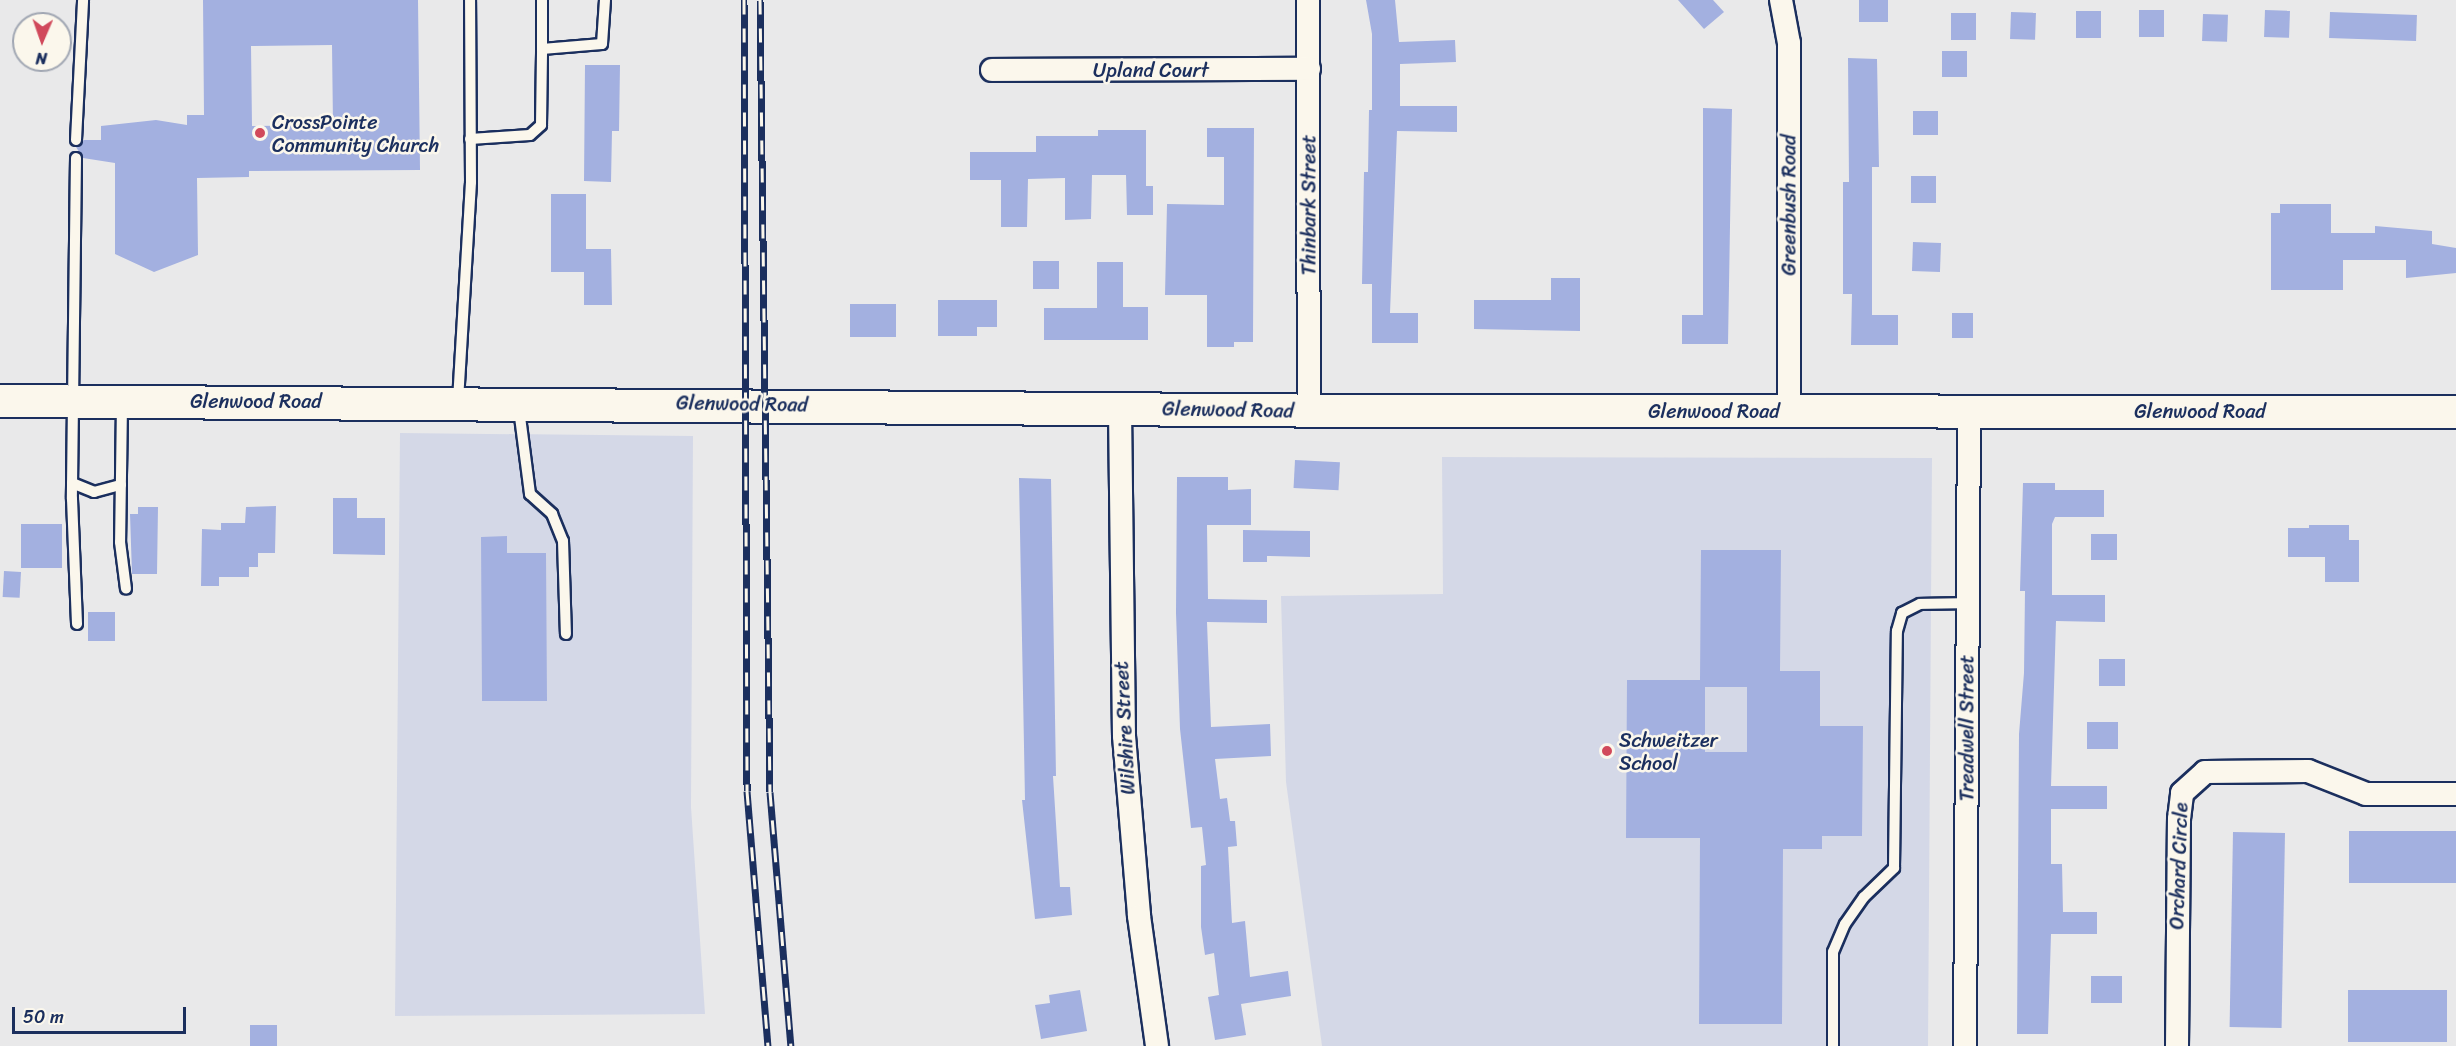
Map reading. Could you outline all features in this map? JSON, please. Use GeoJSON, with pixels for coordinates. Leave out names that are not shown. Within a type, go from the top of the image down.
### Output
{"type":"FeatureCollection","features":[{"type":"Feature","properties":{"kind":"street","name":"Thinbark Street"},"geometry":{"type":"LineString","coordinates":[[1308,0],[1309,411]]}},
{"type":"Feature","properties":{"kind":"street","name":"Greenbush Road"},"geometry":{"type":"LineString","coordinates":[[1781,0],[1789,43],[1789,411]]}},
{"type":"Feature","properties":{"kind":"street","name":"Upland Court"},"geometry":{"type":"LineString","coordinates":[[992,70],[1309,69]]}},
{"type":"Feature","properties":{"kind":"street","name":"Glenwood Road"},"geometry":{"type":"LineString","coordinates":[[0,401],[518,402],[1309,411],[2456,412]]}},
{"type":"Feature","properties":{"kind":"street","name":"Wilshire Street"},"geometry":{"type":"LineString","coordinates":[[1120,409],[1124,736],[1138,916],[1157,1046]]}},
{"type":"Feature","properties":{"kind":"street","name":"Treadwell Street"},"geometry":{"type":"LineString","coordinates":[[1965,1046],[1969,411]]}},
{"type":"Feature","properties":{"kind":"street","name":"Orchard Circle"},"geometry":{"type":"LineString","coordinates":[[2176,1046],[2179,819],[2182,793],[2205,772],[2308,771],[2366,794],[2456,794]]}},
{"type":"Feature","properties":{"kind":"lane"},"geometry":{"type":"LineString","coordinates":[[76,140],[83,0]]}},
{"type":"Feature","properties":{"kind":"lane"},"geometry":{"type":"LineString","coordinates":[[458,402],[470,139],[470,0]]}},
{"type":"Feature","properties":{"kind":"lane"},"geometry":{"type":"LineString","coordinates":[[470,139],[530,135],[541,125],[542,0]]}},
{"type":"Feature","properties":{"kind":"lane"},"geometry":{"type":"LineString","coordinates":[[542,49],[602,44],[605,0]]}},
{"type":"Feature","properties":{"kind":"lane"},"geometry":{"type":"LineString","coordinates":[[76,158],[72,483],[77,624]]}},
{"type":"Feature","properties":{"kind":"lane"},"geometry":{"type":"LineString","coordinates":[[122,401],[121,562],[126,589]]}},
{"type":"Feature","properties":{"kind":"lane"},"geometry":{"type":"LineString","coordinates":[[518,402],[530,494],[552,514],[563,541],[566,634]]}},
{"type":"Feature","properties":{"kind":"lane"},"geometry":{"type":"LineString","coordinates":[[72,483],[94,492],[121,485]]}},
{"type":"Feature","properties":{"kind":"lane"},"geometry":{"type":"LineString","coordinates":[[1833,1046],[1833,952],[1845,924],[1864,897],[1894,868],[1897,631],[1902,613],[1920,604],[1968,603]]}},
{"type":"Feature","properties":{"kind":"shaded area"},"geometry":{"type":"Polygon","coordinates":[[[400,433],[693,436],[691,807],[705,1014],[395,1016],[400,433]]]}},
{"type":"Feature","properties":{"kind":"shaded area","name":"Schweitzer School"},"geometry":{"type":"Polygon","coordinates":[[[1442,457],[1932,458],[1928,1046],[1322,1046],[1286,782],[1281,596],[1443,594],[1442,457]]]}},
{"type":"Feature","properties":{"kind":"building","name":"CrossPointe Community Church"},"geometry":{"type":"Polygon","coordinates":[[[203,0],[418,0],[420,170],[249,171],[249,177],[197,178],[198,255],[154,272],[115,254],[115,163],[83,158],[76,147],[84,140],[101,140],[101,126],[156,120],[187,125],[187,115],[204,115],[203,0]],[[332,45],[251,46],[252,126],[333,125],[332,45]]]}},
{"type":"Feature","properties":{"kind":"building"},"geometry":{"type":"Polygon","coordinates":[[[1366,0],[1395,0],[1399,42],[1455,40],[1456,62],[1400,64],[1400,106],[1457,106],[1457,132],[1397,131],[1390,313],[1418,313],[1418,343],[1372,343],[1372,284],[1362,284],[1364,172],[1368,172],[1369,110],[1372,110],[1372,34],[1366,0]]]}},
{"type":"Feature","properties":{"kind":"building"},"geometry":{"type":"Polygon","coordinates":[[[1678,0],[1713,0],[1724,12],[1704,29],[1678,0]]]}},
{"type":"Feature","properties":{"kind":"building"},"geometry":{"type":"Polygon","coordinates":[[[1859,0],[1888,0],[1888,22],[1859,22],[1859,0]]]}},
{"type":"Feature","properties":{"kind":"building"},"geometry":{"type":"Polygon","coordinates":[[[2139,10],[2164,10],[2164,37],[2139,37],[2139,10]]]}},
{"type":"Feature","properties":{"kind":"building"},"geometry":{"type":"Polygon","coordinates":[[[2265,10],[2290,11],[2289,38],[2264,37],[2265,10]]]}},
{"type":"Feature","properties":{"kind":"building"},"geometry":{"type":"Polygon","coordinates":[[[2076,11],[2101,11],[2101,38],[2076,38],[2076,11]]]}},
{"type":"Feature","properties":{"kind":"building"},"geometry":{"type":"Polygon","coordinates":[[[2011,12],[2036,13],[2035,40],[2010,39],[2011,12]]]}},
{"type":"Feature","properties":{"kind":"building"},"geometry":{"type":"Polygon","coordinates":[[[2330,12],[2417,15],[2416,41],[2329,38],[2330,12]]]}},
{"type":"Feature","properties":{"kind":"building"},"geometry":{"type":"Polygon","coordinates":[[[1951,13],[1976,13],[1976,40],[1951,40],[1951,13]]]}},
{"type":"Feature","properties":{"kind":"building"},"geometry":{"type":"Polygon","coordinates":[[[2203,14],[2228,15],[2227,42],[2202,41],[2203,14]]]}},
{"type":"Feature","properties":{"kind":"building"},"geometry":{"type":"Polygon","coordinates":[[[1942,51],[1967,51],[1967,77],[1942,77],[1942,51]]]}},
{"type":"Feature","properties":{"kind":"building"},"geometry":{"type":"Polygon","coordinates":[[[1848,58],[1877,59],[1879,167],[1872,167],[1872,315],[1898,315],[1898,345],[1851,345],[1852,294],[1843,294],[1843,182],[1849,182],[1848,58]]]}},
{"type":"Feature","properties":{"kind":"building"},"geometry":{"type":"Polygon","coordinates":[[[585,65],[620,65],[619,131],[612,131],[611,182],[584,181],[585,65]]]}},
{"type":"Feature","properties":{"kind":"building"},"geometry":{"type":"Polygon","coordinates":[[[1703,108],[1732,109],[1728,344],[1682,344],[1682,315],[1703,315],[1703,108]]]}},
{"type":"Feature","properties":{"kind":"building"},"geometry":{"type":"Polygon","coordinates":[[[1913,111],[1938,111],[1938,135],[1913,135],[1913,111]]]}},
{"type":"Feature","properties":{"kind":"building"},"geometry":{"type":"Polygon","coordinates":[[[1207,128],[1254,128],[1253,342],[1234,342],[1234,347],[1207,347],[1207,295],[1165,295],[1167,204],[1224,205],[1224,157],[1207,157],[1207,128]]]}},
{"type":"Feature","properties":{"kind":"building"},"geometry":{"type":"Polygon","coordinates":[[[1098,130],[1146,130],[1146,186],[1153,186],[1153,215],[1127,215],[1126,175],[1092,175],[1091,219],[1065,220],[1065,178],[1028,179],[1027,227],[1001,227],[1001,180],[970,180],[970,152],[1036,152],[1036,136],[1098,136],[1098,130]]]}},
{"type":"Feature","properties":{"kind":"building"},"geometry":{"type":"Polygon","coordinates":[[[1911,176],[1936,176],[1936,203],[1911,203],[1911,176]]]}},
{"type":"Feature","properties":{"kind":"building"},"geometry":{"type":"Polygon","coordinates":[[[551,194],[586,194],[586,249],[611,249],[612,305],[584,305],[584,272],[551,272],[551,194]]]}},
{"type":"Feature","properties":{"kind":"building"},"geometry":{"type":"Polygon","coordinates":[[[2280,204],[2331,204],[2331,233],[2375,233],[2375,226],[2432,231],[2432,244],[2456,248],[2456,273],[2406,278],[2406,260],[2343,260],[2343,290],[2271,290],[2271,213],[2280,213],[2280,204]]]}},
{"type":"Feature","properties":{"kind":"building"},"geometry":{"type":"Polygon","coordinates":[[[1913,242],[1941,243],[1940,272],[1912,271],[1913,242]]]}},
{"type":"Feature","properties":{"kind":"building"},"geometry":{"type":"Polygon","coordinates":[[[1033,261],[1059,261],[1059,289],[1033,289],[1033,261]]]}},
{"type":"Feature","properties":{"kind":"building"},"geometry":{"type":"Polygon","coordinates":[[[1097,262],[1123,262],[1123,307],[1148,307],[1148,340],[1044,340],[1044,308],[1097,308],[1097,262]]]}},
{"type":"Feature","properties":{"kind":"building"},"geometry":{"type":"Polygon","coordinates":[[[1551,278],[1580,278],[1580,331],[1474,329],[1474,300],[1551,300],[1551,278]]]}},
{"type":"Feature","properties":{"kind":"building"},"geometry":{"type":"Polygon","coordinates":[[[938,300],[997,300],[997,327],[977,327],[977,336],[938,336],[938,300]]]}},
{"type":"Feature","properties":{"kind":"building"},"geometry":{"type":"Polygon","coordinates":[[[850,304],[896,304],[896,337],[850,337],[850,304]]]}},
{"type":"Feature","properties":{"kind":"building"},"geometry":{"type":"Polygon","coordinates":[[[1952,313],[1973,313],[1973,338],[1952,338],[1952,313]]]}},
{"type":"Feature","properties":{"kind":"building"},"geometry":{"type":"Polygon","coordinates":[[[1295,460],[1340,462],[1338,490],[1294,488],[1295,460]]]}},
{"type":"Feature","properties":{"kind":"building"},"geometry":{"type":"Polygon","coordinates":[[[1177,477],[1228,477],[1228,490],[1251,489],[1251,525],[1207,525],[1208,599],[1267,600],[1267,623],[1207,622],[1211,727],[1270,724],[1271,756],[1215,759],[1220,799],[1227,798],[1230,821],[1235,821],[1237,846],[1228,847],[1232,923],[1245,921],[1250,977],[1288,971],[1291,996],[1241,1004],[1246,1035],[1215,1040],[1208,997],[1219,995],[1214,953],[1205,955],[1201,927],[1201,866],[1206,865],[1202,827],[1191,828],[1180,729],[1176,613],[1177,477]]]}},
{"type":"Feature","properties":{"kind":"building"},"geometry":{"type":"Polygon","coordinates":[[[1019,478],[1051,479],[1056,776],[1053,776],[1060,887],[1070,887],[1072,915],[1035,919],[1022,800],[1025,800],[1019,478]]]}},
{"type":"Feature","properties":{"kind":"building"},"geometry":{"type":"Polygon","coordinates":[[[2023,483],[2055,483],[2055,490],[2104,490],[2104,517],[2055,517],[2052,524],[2052,595],[2105,595],[2105,622],[2056,621],[2051,786],[2107,786],[2107,809],[2051,809],[2051,864],[2062,864],[2063,912],[2097,912],[2097,934],[2051,934],[2048,1034],[2017,1034],[2019,734],[2024,673],[2025,591],[2020,591],[2023,483]]]}},
{"type":"Feature","properties":{"kind":"building"},"geometry":{"type":"Polygon","coordinates":[[[333,498],[357,498],[357,518],[385,518],[385,555],[333,554],[333,498]]]}},
{"type":"Feature","properties":{"kind":"building"},"geometry":{"type":"Polygon","coordinates":[[[276,506],[275,553],[258,553],[258,567],[249,567],[249,577],[219,577],[219,586],[201,586],[202,529],[221,530],[221,523],[245,523],[246,507],[276,506]]]}},
{"type":"Feature","properties":{"kind":"building"},"geometry":{"type":"Polygon","coordinates":[[[138,507],[158,507],[157,574],[132,574],[130,514],[138,514],[138,507]]]}},
{"type":"Feature","properties":{"kind":"building"},"geometry":{"type":"Polygon","coordinates":[[[21,524],[62,524],[62,568],[21,568],[21,524]]]}},
{"type":"Feature","properties":{"kind":"building"},"geometry":{"type":"Polygon","coordinates":[[[2309,525],[2349,525],[2349,540],[2359,540],[2359,582],[2325,582],[2325,557],[2288,557],[2288,528],[2309,528],[2309,525]]]}},
{"type":"Feature","properties":{"kind":"building"},"geometry":{"type":"Polygon","coordinates":[[[1243,530],[1310,531],[1310,557],[1267,556],[1267,562],[1243,562],[1243,530]]]}},
{"type":"Feature","properties":{"kind":"building"},"geometry":{"type":"Polygon","coordinates":[[[2091,534],[2117,534],[2117,560],[2091,560],[2091,534]]]}},
{"type":"Feature","properties":{"kind":"building"},"geometry":{"type":"Polygon","coordinates":[[[507,536],[507,553],[546,553],[547,701],[482,701],[481,537],[507,536]]]}},
{"type":"Feature","properties":{"kind":"building"},"geometry":{"type":"Polygon","coordinates":[[[1701,550],[1781,550],[1780,671],[1820,671],[1820,726],[1863,726],[1862,836],[1822,836],[1822,849],[1783,849],[1782,1024],[1699,1024],[1700,838],[1626,838],[1627,680],[1700,680],[1701,550]],[[1705,687],[1705,752],[1747,752],[1747,687],[1705,687]]]}},
{"type":"Feature","properties":{"kind":"building"},"geometry":{"type":"Polygon","coordinates":[[[4,571],[21,572],[20,598],[3,597],[4,571]]]}},
{"type":"Feature","properties":{"kind":"building"},"geometry":{"type":"Polygon","coordinates":[[[88,612],[115,612],[115,641],[88,641],[88,612]]]}},
{"type":"Feature","properties":{"kind":"building"},"geometry":{"type":"Polygon","coordinates":[[[2099,659],[2125,659],[2125,686],[2099,686],[2099,659]]]}},
{"type":"Feature","properties":{"kind":"building"},"geometry":{"type":"Polygon","coordinates":[[[2087,722],[2118,722],[2118,749],[2087,749],[2087,722]]]}},
{"type":"Feature","properties":{"kind":"building"},"geometry":{"type":"Polygon","coordinates":[[[2349,831],[2456,831],[2456,883],[2349,883],[2349,831]]]}},
{"type":"Feature","properties":{"kind":"building"},"geometry":{"type":"Polygon","coordinates":[[[2233,832],[2285,833],[2282,1028],[2230,1027],[2233,832]]]}},
{"type":"Feature","properties":{"kind":"building"},"geometry":{"type":"Polygon","coordinates":[[[2091,976],[2122,976],[2122,1003],[2091,1003],[2091,976]]]}},
{"type":"Feature","properties":{"kind":"building"},"geometry":{"type":"Polygon","coordinates":[[[1080,990],[1087,1031],[1041,1039],[1035,1005],[1050,1003],[1049,995],[1080,990]]]}},
{"type":"Feature","properties":{"kind":"building"},"geometry":{"type":"Polygon","coordinates":[[[2348,990],[2447,990],[2447,1042],[2348,1042],[2348,990]]]}},
{"type":"Feature","properties":{"kind":"building"},"geometry":{"type":"Polygon","coordinates":[[[250,1025],[277,1025],[277,1046],[250,1046],[250,1025]]]}},
{"type":"Feature","properties":{"kind":"railway"},"geometry":{"type":"LineString","coordinates":[[744,0],[747,791],[768,1046]]}},
{"type":"Feature","properties":{"kind":"railway"},"geometry":{"type":"LineString","coordinates":[[760,0],[770,792],[791,1046]]}},
{"type":"Feature","properties":{"kind":"place","name":"CrossPointe Community Church"},"geometry":{"type":"Point","coordinates":[260,133]}},
{"type":"Feature","properties":{"kind":"place","name":"Schweitzer School"},"geometry":{"type":"Point","coordinates":[1607,751]}}]}
